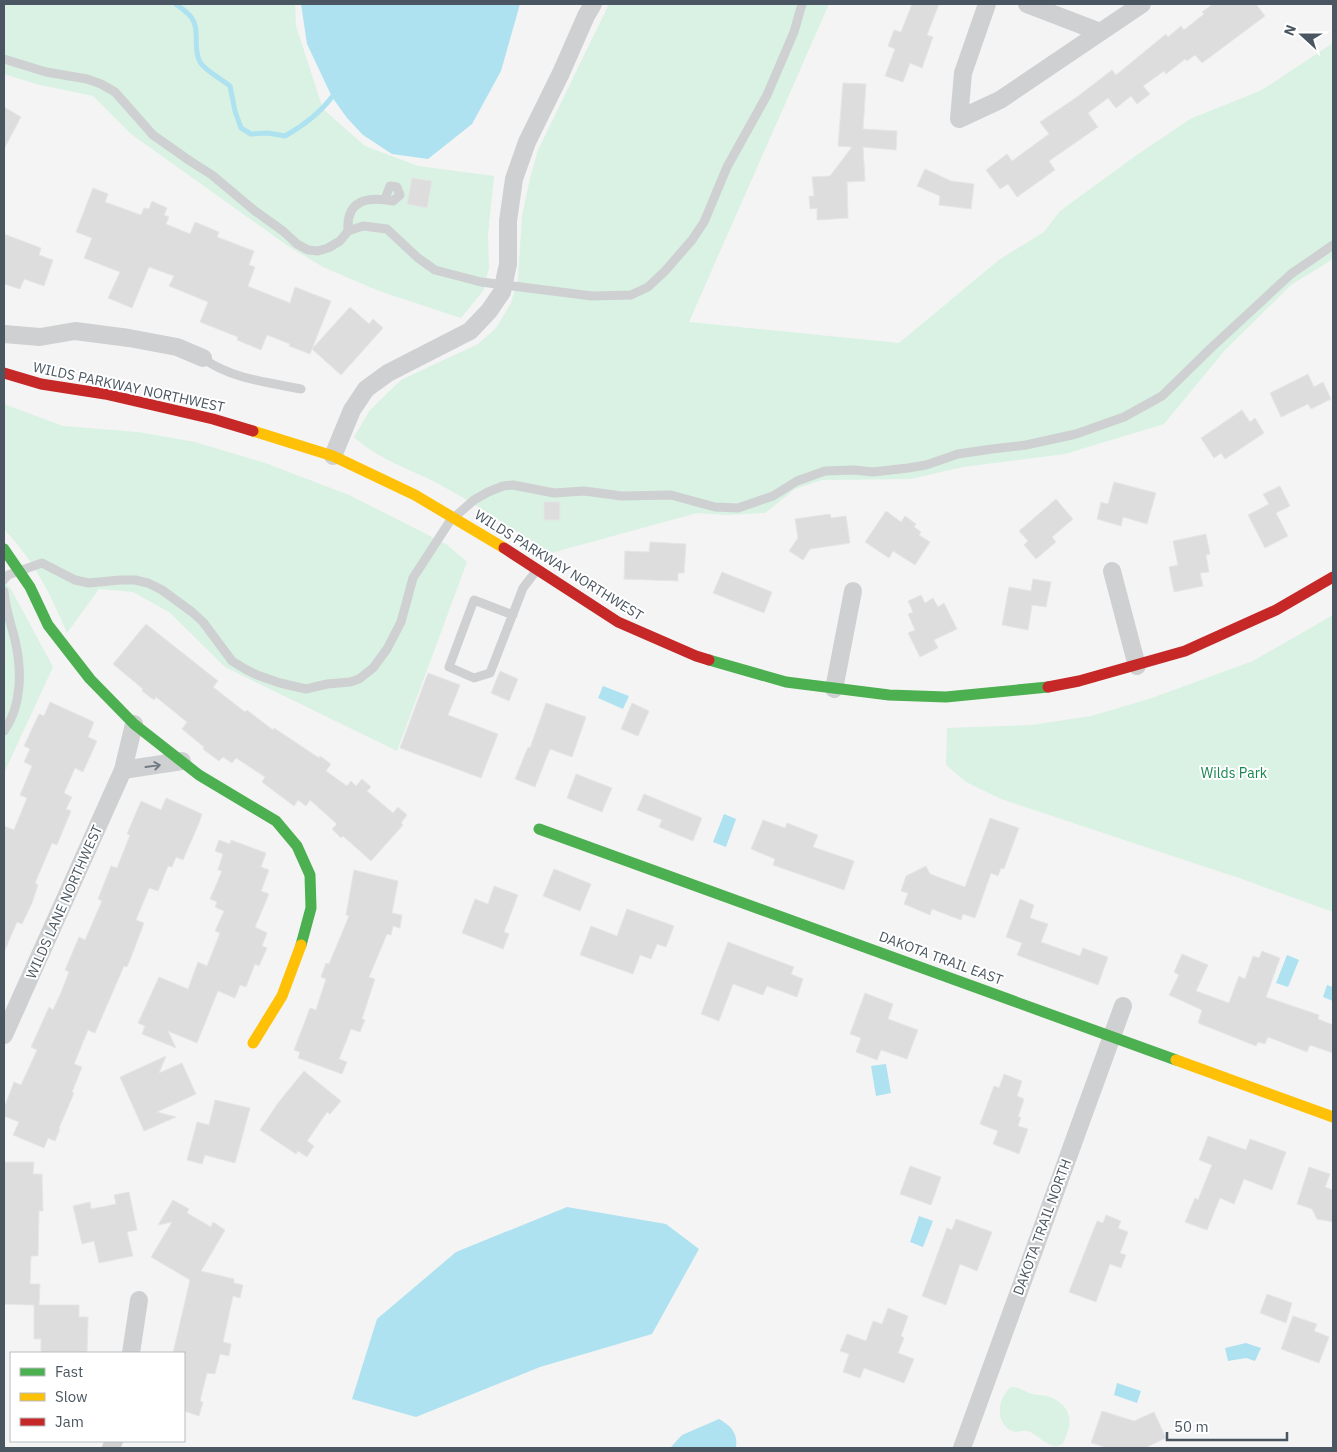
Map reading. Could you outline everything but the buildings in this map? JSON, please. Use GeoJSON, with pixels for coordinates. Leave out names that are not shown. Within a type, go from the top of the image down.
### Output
{"type":"FeatureCollection","features":[{"type":"Feature","properties":{"kind":"street"},"geometry":{"type":"LineString","coordinates":[[987,4],[963,73],[959,119],[1000,100],[1142,4]]}},
{"type":"Feature","properties":{"kind":"street"},"geometry":{"type":"LineString","coordinates":[[1027,4],[1100,32]]}},
{"type":"Feature","properties":{"kind":"street"},"geometry":{"type":"LineString","coordinates":[[333,456],[352,410],[366,389],[388,373],[470,331],[489,311],[502,292],[508,264],[508,221],[514,179],[526,142],[561,73],[589,8]]}},
{"type":"Feature","properties":{"kind":"street"},"geometry":{"type":"LineString","coordinates":[[4,334],[40,337],[76,331],[177,347],[203,358]]}},
{"type":"Feature","properties":{"kind":"street","name":"WILDS PARKWAY NORTHWEST"},"geometry":{"type":"LineString","coordinates":[[4,374],[41,384],[105,394],[213,419],[333,456],[415,495],[492,539],[618,622],[696,656],[786,682],[889,695],[946,697],[1038,690],[1137,666],[1186,651],[1276,610],[1333,576]]}},
{"type":"Feature","properties":{"kind":"street"},"geometry":{"type":"LineString","coordinates":[[4,549],[30,587],[48,625],[90,679],[134,724],[199,775],[276,821],[297,846],[310,875],[310,908],[300,949],[282,996],[253,1043]]}},
{"type":"Feature","properties":{"kind":"street"},"geometry":{"type":"LineString","coordinates":[[1112,571],[1137,666]]}},
{"type":"Feature","properties":{"kind":"street"},"geometry":{"type":"LineString","coordinates":[[834,689],[853,592]]}},
{"type":"Feature","properties":{"kind":"street","name":"WILDS LANE NORTHWEST"},"geometry":{"type":"LineString","coordinates":[[4,1034],[123,770],[134,724]]}},
{"type":"Feature","properties":{"kind":"street"},"geometry":{"type":"LineString","coordinates":[[123,770],[182,761]]}},
{"type":"Feature","properties":{"kind":"street","name":"DAKOTA TRAIL EAST"},"geometry":{"type":"LineString","coordinates":[[539,829],[1333,1117]]}},
{"type":"Feature","properties":{"kind":"street","name":"DAKOTA TRAIL NORTH"},"geometry":{"type":"LineString","coordinates":[[962,1448],[1123,1006]]}},
{"type":"Feature","properties":{"kind":"street"},"geometry":{"type":"LineString","coordinates":[[132,1352],[139,1300]]}},
{"type":"Feature","properties":{"kind":"lane"},"geometry":{"type":"LineString","coordinates":[[4,59],[46,72],[87,79],[101,84],[114,92],[153,135],[219,179],[255,211],[283,230],[297,244],[308,250],[318,251],[328,248],[340,241],[348,231],[363,226],[387,229],[418,258],[435,270],[482,282],[503,285],[592,296],[631,295],[648,286],[665,271],[692,240],[704,222],[727,167],[768,95],[794,32],[802,4]]}},
{"type":"Feature","properties":{"kind":"lane"},"geometry":{"type":"LineString","coordinates":[[348,231],[350,213],[356,204],[367,199],[385,199]]}},
{"type":"Feature","properties":{"kind":"lane"},"geometry":{"type":"LineString","coordinates":[[4,580],[8,575],[19,570],[42,563],[67,577],[89,583],[135,580],[148,583],[162,590],[192,612],[203,622],[232,661],[245,669],[280,683],[306,689],[327,684],[350,682],[359,679],[373,668],[387,649],[401,622],[413,578],[439,536],[453,517],[474,500],[488,492],[502,486],[513,485],[554,493],[584,491],[622,496],[671,495],[715,507],[738,508],[773,496],[797,480],[825,471],[854,470],[873,472],[908,468],[926,465],[958,454],[1026,446],[1076,434],[1124,417],[1162,396],[1227,332],[1291,274],[1333,245]]}},
{"type":"Feature","properties":{"kind":"lane"},"geometry":{"type":"LineString","coordinates":[[203,358],[213,366],[254,380],[301,389]]}},
{"type":"Feature","properties":{"kind":"lane"},"geometry":{"type":"LineString","coordinates":[[513,615],[474,600],[449,668],[474,678],[490,673],[513,615],[523,588],[537,569]]}},
{"type":"Feature","properties":{"kind":"lane"},"geometry":{"type":"LineString","coordinates":[[4,591],[4,604],[16,642],[19,684],[17,703],[12,720],[4,731]]}},
{"type":"Feature","properties":{"kind":"green space"},"geometry":{"type":"Polygon","coordinates":[[[4,4],[295,4],[296,26],[323,109],[365,146],[418,166],[494,176],[488,235],[489,268],[483,291],[461,318],[379,291],[323,267],[288,246],[131,134],[93,96],[36,84],[4,74],[4,4]]]}},
{"type":"Feature","properties":{"kind":"green space"},"geometry":{"type":"Polygon","coordinates":[[[609,4],[829,4],[689,322],[899,343],[1000,259],[1044,232],[1060,211],[1134,157],[1190,119],[1262,90],[1333,43],[1333,259],[1291,285],[1226,349],[1164,424],[1065,454],[963,467],[910,479],[822,480],[795,489],[765,513],[726,515],[697,513],[551,553],[437,483],[372,451],[354,437],[370,410],[401,380],[478,344],[496,328],[511,303],[518,278],[522,216],[538,150],[609,4]]]}},
{"type":"Feature","properties":{"kind":"green space"},"geometry":{"type":"Polygon","coordinates":[[[4,404],[63,426],[138,432],[195,442],[265,463],[349,495],[446,544],[467,562],[397,751],[225,667],[169,612],[133,592],[99,589],[67,633],[33,565],[4,529],[4,404]]]}},
{"type":"Feature","properties":{"kind":"green space"},"geometry":{"type":"Polygon","coordinates":[[[4,581],[11,589],[53,667],[4,773],[4,581]]]}},
{"type":"Feature","properties":{"kind":"green space","name":"Wilds Park"},"geometry":{"type":"Polygon","coordinates":[[[1333,615],[1333,912],[1242,879],[1001,799],[966,782],[946,765],[947,728],[1032,725],[1091,716],[1149,699],[1253,661],[1333,615]]]}},
{"type":"Feature","properties":{"kind":"green space"},"geometry":{"type":"Polygon","coordinates":[[[1011,1387],[1053,1398],[1066,1409],[1070,1419],[1065,1440],[1062,1444],[1053,1446],[1031,1433],[1025,1431],[1014,1432],[1006,1427],[1002,1422],[1000,1410],[1003,1397],[1011,1387]]]}},
{"type":"Feature","properties":{"kind":"water"},"geometry":{"type":"Polygon","coordinates":[[[301,4],[520,4],[501,71],[472,124],[428,159],[392,154],[363,135],[347,118],[332,97],[307,44],[301,4]]]}},
{"type":"Feature","properties":{"kind":"water"},"geometry":{"type":"Polygon","coordinates":[[[603,686],[629,696],[623,709],[598,698],[603,686]]]}},
{"type":"Feature","properties":{"kind":"water"},"geometry":{"type":"Polygon","coordinates":[[[724,814],[736,819],[726,847],[713,842],[724,814]]]}},
{"type":"Feature","properties":{"kind":"water"},"geometry":{"type":"Polygon","coordinates":[[[1287,955],[1299,960],[1288,987],[1276,983],[1287,955]]]}},
{"type":"Feature","properties":{"kind":"water"},"geometry":{"type":"Polygon","coordinates":[[[1327,985],[1333,987],[1333,1001],[1323,997],[1327,985]]]}},
{"type":"Feature","properties":{"kind":"water"},"geometry":{"type":"Polygon","coordinates":[[[886,1064],[891,1093],[876,1096],[871,1066],[886,1064]]]}},
{"type":"Feature","properties":{"kind":"water"},"geometry":{"type":"Polygon","coordinates":[[[567,1207],[666,1224],[699,1249],[652,1334],[540,1367],[416,1417],[352,1399],[377,1319],[456,1252],[567,1207]]]}},
{"type":"Feature","properties":{"kind":"water"},"geometry":{"type":"Polygon","coordinates":[[[919,1216],[933,1221],[923,1247],[910,1242],[919,1216]]]}},
{"type":"Feature","properties":{"kind":"water"},"geometry":{"type":"Polygon","coordinates":[[[1246,1343],[1261,1348],[1255,1361],[1246,1358],[1228,1361],[1225,1348],[1246,1343]]]}},
{"type":"Feature","properties":{"kind":"water"},"geometry":{"type":"Polygon","coordinates":[[[1117,1383],[1141,1391],[1137,1403],[1114,1395],[1117,1383]]]}},
{"type":"Feature","properties":{"kind":"water"},"geometry":{"type":"Polygon","coordinates":[[[719,1419],[733,1430],[736,1438],[736,1448],[670,1448],[682,1435],[719,1419]]]}},
{"type":"Feature","properties":{"kind":"waterway"},"geometry":{"type":"LineString","coordinates":[[176,4],[194,22],[200,62],[206,69],[230,86],[241,128],[251,134],[268,133],[285,136],[310,119],[332,97]]}},
{"type":"Feature","properties":{"kind":"traffic: fast"},"geometry":{"type":"LineString","coordinates":[[4,549],[30,587],[48,625],[90,679],[134,724],[199,775],[276,821],[297,846],[310,875],[311,908],[301,945]]}},
{"type":"Feature","properties":{"kind":"traffic: fast"},"geometry":{"type":"LineString","coordinates":[[709,660],[786,682],[889,695],[946,697],[1048,687]]}},
{"type":"Feature","properties":{"kind":"traffic: fast"},"geometry":{"type":"LineString","coordinates":[[539,829],[1176,1060]]}},
{"type":"Feature","properties":{"kind":"traffic: slow"},"geometry":{"type":"LineString","coordinates":[[253,431],[333,456],[415,495],[504,548]]}},
{"type":"Feature","properties":{"kind":"traffic: slow"},"geometry":{"type":"LineString","coordinates":[[253,1043],[282,996],[301,945]]}},
{"type":"Feature","properties":{"kind":"traffic: slow"},"geometry":{"type":"LineString","coordinates":[[1176,1060],[1333,1117]]}},
{"type":"Feature","properties":{"kind":"traffic: jam"},"geometry":{"type":"LineString","coordinates":[[4,373],[41,384],[105,394],[213,419],[253,431]]}},
{"type":"Feature","properties":{"kind":"traffic: jam"},"geometry":{"type":"LineString","coordinates":[[504,548],[618,622],[709,660]]}},
{"type":"Feature","properties":{"kind":"traffic: jam"},"geometry":{"type":"LineString","coordinates":[[1048,687],[1079,681],[1185,651],[1276,610],[1333,577]]}}]}
